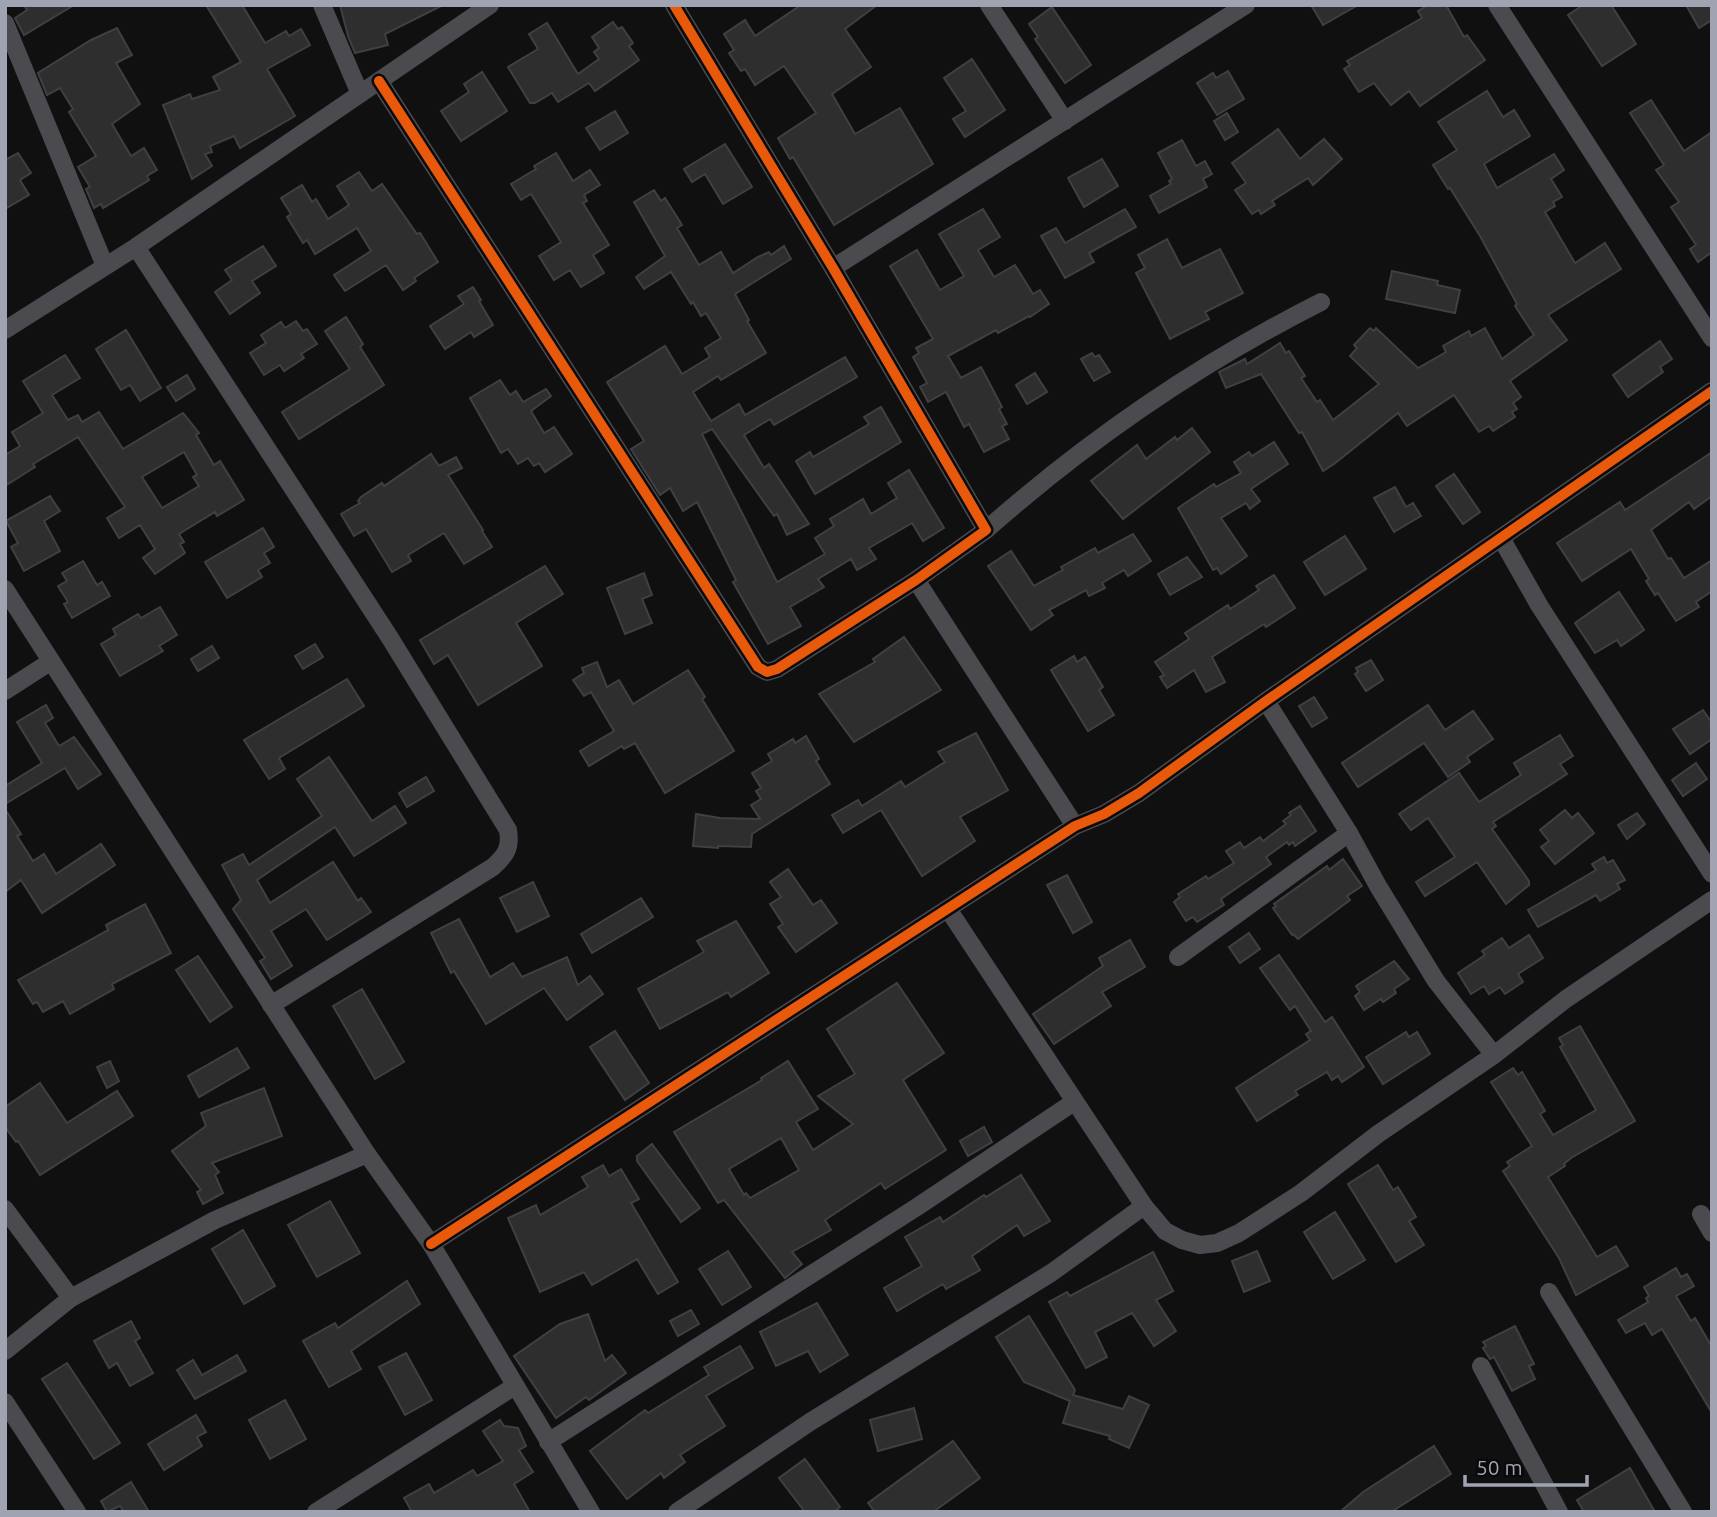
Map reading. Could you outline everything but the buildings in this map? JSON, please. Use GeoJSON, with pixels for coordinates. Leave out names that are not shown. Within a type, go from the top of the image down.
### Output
{"type":"FeatureCollection","features":[{"type":"Feature","properties":{"kind":"street"},"geometry":{"type":"LineString","coordinates":[[322,5],[360,94]]}},
{"type":"Feature","properties":{"kind":"street"},"geometry":{"type":"LineString","coordinates":[[5,330],[136,247],[490,5]]}},
{"type":"Feature","properties":{"kind":"street"},"geometry":{"type":"LineString","coordinates":[[674,5],[833,268],[986,530]]}},
{"type":"Feature","properties":{"kind":"street"},"geometry":{"type":"LineString","coordinates":[[989,5],[1065,121]]}},
{"type":"Feature","properties":{"kind":"street"},"geometry":{"type":"LineString","coordinates":[[833,268],[1246,5]]}},
{"type":"Feature","properties":{"kind":"street"},"geometry":{"type":"LineString","coordinates":[[1497,5],[1709,330]]}},
{"type":"Feature","properties":{"kind":"street"},"geometry":{"type":"LineString","coordinates":[[5,23],[105,266]]}},
{"type":"Feature","properties":{"kind":"street"},"geometry":{"type":"LineString","coordinates":[[379,81],[758,667],[767,672],[777,669],[916,580],[986,530],[1037,485],[1095,441],[1179,384],[1262,332],[1321,302]]}},
{"type":"Feature","properties":{"kind":"street"},"geometry":{"type":"LineString","coordinates":[[136,247],[383,626],[508,830],[510,845],[504,857],[493,867],[271,1004]]}},
{"type":"Feature","properties":{"kind":"street"},"geometry":{"type":"LineString","coordinates":[[431,1244],[1075,826],[1104,814],[1139,793],[1266,701],[1712,391]]}},
{"type":"Feature","properties":{"kind":"street"},"geometry":{"type":"LineString","coordinates":[[1501,538],[1539,605],[1712,874]]}},
{"type":"Feature","properties":{"kind":"street"},"geometry":{"type":"LineString","coordinates":[[916,580],[1075,826]]}},
{"type":"Feature","properties":{"kind":"street"},"geometry":{"type":"LineString","coordinates":[[5,589],[367,1154],[431,1244],[591,1512]]}},
{"type":"Feature","properties":{"kind":"street"},"geometry":{"type":"LineString","coordinates":[[5,691],[50,662]]}},
{"type":"Feature","properties":{"kind":"street"},"geometry":{"type":"LineString","coordinates":[[1266,701],[1349,833],[1436,981],[1494,1055]]}},
{"type":"Feature","properties":{"kind":"street"},"geometry":{"type":"LineString","coordinates":[[1178,957],[1349,833]]}},
{"type":"Feature","properties":{"kind":"street"},"geometry":{"type":"LineString","coordinates":[[948,909],[1144,1206],[1165,1231],[1200,1245],[1217,1243],[1238,1233],[1301,1193],[1378,1134],[1494,1055],[1566,999],[1712,900]]}},
{"type":"Feature","properties":{"kind":"street"},"geometry":{"type":"LineString","coordinates":[[548,1442],[929,1199],[1074,1102]]}},
{"type":"Feature","properties":{"kind":"street"},"geometry":{"type":"LineString","coordinates":[[5,1351],[71,1297],[215,1220],[367,1154]]}},
{"type":"Feature","properties":{"kind":"street"},"geometry":{"type":"LineString","coordinates":[[677,1512],[810,1422],[1042,1279],[1144,1206]]}},
{"type":"Feature","properties":{"kind":"street"},"geometry":{"type":"LineString","coordinates":[[5,1209],[71,1297]]}},
{"type":"Feature","properties":{"kind":"street"},"geometry":{"type":"LineString","coordinates":[[1700,1214],[1712,1233]]}},
{"type":"Feature","properties":{"kind":"street"},"geometry":{"type":"LineString","coordinates":[[1549,1292],[1683,1512]]}},
{"type":"Feature","properties":{"kind":"street"},"geometry":{"type":"LineString","coordinates":[[1481,1366],[1559,1512]]}},
{"type":"Feature","properties":{"kind":"street"},"geometry":{"type":"LineString","coordinates":[[316,1512],[515,1386]]}},
{"type":"Feature","properties":{"kind":"street"},"geometry":{"type":"LineString","coordinates":[[5,1402],[77,1512]]}},
{"type":"Feature","properties":{"kind":"cycle path"},"geometry":{"type":"LineString","coordinates":[[379,81],[758,667],[767,672],[777,669],[916,580],[986,530],[833,268],[674,5]]}},
{"type":"Feature","properties":{"kind":"cycle path"},"geometry":{"type":"LineString","coordinates":[[431,1244],[1075,826],[1104,814],[1139,793],[1266,701],[1712,391]]}}]}
